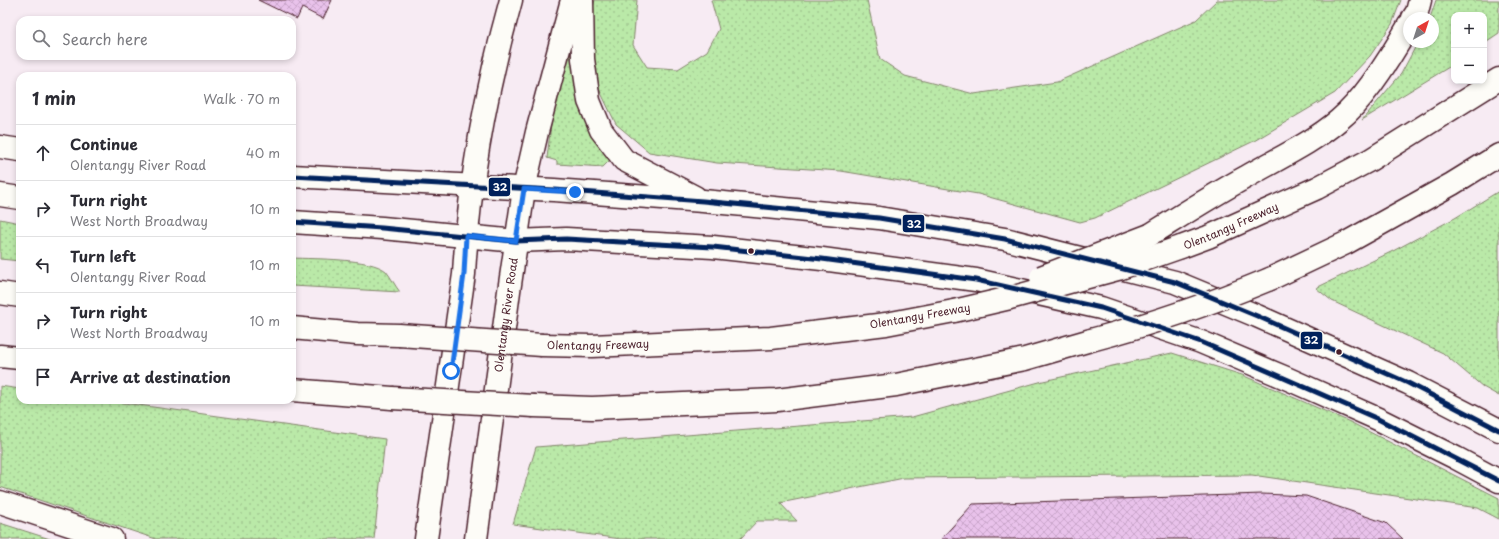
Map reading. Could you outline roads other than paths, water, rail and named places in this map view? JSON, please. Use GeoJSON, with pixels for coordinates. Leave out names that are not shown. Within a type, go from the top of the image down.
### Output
{"type":"FeatureCollection","features":[{"type":"Feature","properties":{"kind":"main road"},"geometry":{"type":"LineString","coordinates":[[426,539],[464,274],[466,236],[481,128],[511,0]]}},
{"type":"Feature","properties":{"kind":"main road","name":"Olentangy River Road"},"geometry":{"type":"LineString","coordinates":[[476,539],[524,189],[537,132],[572,0]]}},
{"type":"Feature","properties":{"kind":"main road"},"geometry":{"type":"LineString","coordinates":[[582,0],[583,59],[589,101],[601,130],[624,160],[703,201]]}},
{"type":"Feature","properties":{"kind":"main road"},"geometry":{"type":"LineString","coordinates":[[1417,12],[1420,0]]}},
{"type":"Feature","properties":{"kind":"main road"},"geometry":{"type":"LineString","coordinates":[[954,311],[1150,235],[1236,182],[1311,140],[1340,120],[1360,98],[1394,51],[1403,35]]}},
{"type":"Feature","properties":{"kind":"main road","name":"Olentangy Freeway"},"geometry":{"type":"LineString","coordinates":[[296,328],[357,334],[399,335],[542,345],[592,346],[771,338],[886,324],[954,311],[1010,298],[1118,269],[1208,237],[1318,188],[1370,160],[1499,79]]}},
{"type":"Feature","properties":{"kind":"main road"},"geometry":{"type":"LineString","coordinates":[[0,147],[16,149]]}},
{"type":"Feature","properties":{"kind":"main road"},"geometry":{"type":"LineString","coordinates":[[296,390],[392,398],[592,408],[777,400],[896,385],[1025,359],[1137,328],[1231,295],[1270,279],[1346,243],[1452,184],[1499,155]]}},
{"type":"Feature","properties":{"kind":"main road"},"geometry":{"type":"LineString","coordinates":[[296,176],[554,190],[703,201],[879,218],[1004,239],[1175,282],[1264,319],[1408,383],[1499,430]]}},
{"type":"Feature","properties":{"kind":"main road"},"geometry":{"type":"LineString","coordinates":[[0,195],[16,197]]}},
{"type":"Feature","properties":{"kind":"main road"},"geometry":{"type":"LineString","coordinates":[[296,222],[382,228],[516,241],[566,239],[713,247],[822,259],[976,280],[1101,308],[1201,342],[1378,419],[1499,481]]}},
{"type":"Feature","properties":{"kind":"main road"},"geometry":{"type":"LineString","coordinates":[[0,293],[16,295]]}},
{"type":"Feature","properties":{"kind":"main road"},"geometry":{"type":"LineString","coordinates":[[0,356],[16,358]]}},
{"type":"Feature","properties":{"kind":"main road"},"geometry":{"type":"LineString","coordinates":[[0,502],[112,539]]}}]}
